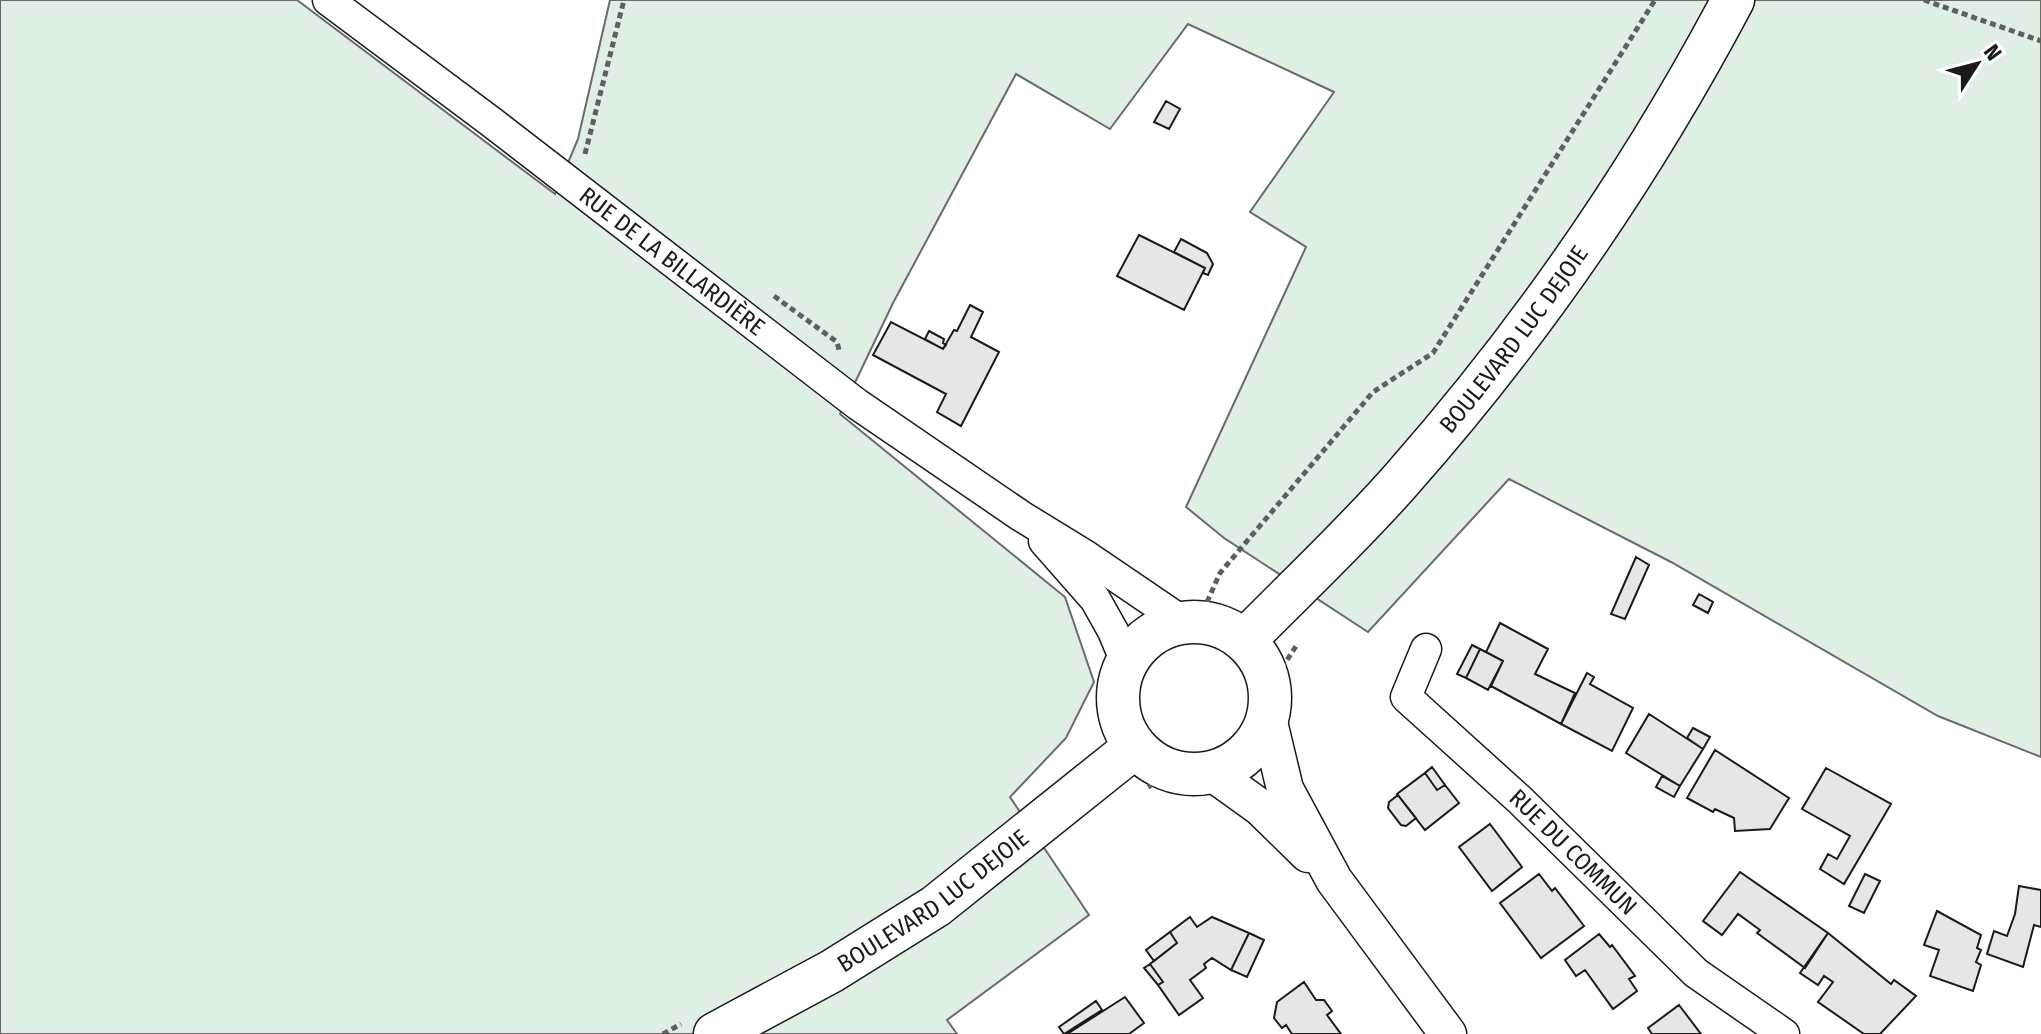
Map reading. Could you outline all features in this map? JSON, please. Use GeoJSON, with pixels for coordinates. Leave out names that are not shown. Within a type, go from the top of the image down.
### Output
{"type":"FeatureCollection","features":[{"type":"Feature","properties":{"kind":"main road","name":"BOULEVARD LUC DEJOIE"},"geometry":{"type":"LineString","coordinates":[[1245,640],[1401,480],[1541,308],[1616,200],[1693,75],[1733,0]]}},
{"type":"Feature","properties":{"kind":"main road"},"geometry":{"type":"LineString","coordinates":[[1191,621],[1223,626],[1245,640],[1262,661],[1270,686],[1268,718],[1260,737],[1243,757],[1222,769],[1199,775],[1175,772],[1154,762],[1135,747],[1124,727],[1118,706],[1119,683],[1126,662],[1139,644],[1157,631],[1191,621]]}},
{"type":"Feature","properties":{"kind":"main road","name":"BOULEVARD LUC DEJOIE"},"geometry":{"type":"LineString","coordinates":[[715,1034],[832,971],[936,906],[1135,747]]}},
{"type":"Feature","properties":{"kind":"street","name":"RUE DE LA BILLARDIÈRE"},"geometry":{"type":"LineString","coordinates":[[328,0],[857,404],[1021,516],[1191,621]]}},
{"type":"Feature","properties":{"kind":"street","name":"RUE DE LA BILLARDIÈRE"},"geometry":{"type":"LineString","coordinates":[[1021,516],[1095,599],[1126,662]]}},
{"type":"Feature","properties":{"kind":"street","name":"RUE DU COMMUN"},"geometry":{"type":"LineString","coordinates":[[1426,649],[1406,697],[1520,800],[1696,973],[1784,1034]]}},
{"type":"Feature","properties":{"kind":"street"},"geometry":{"type":"LineString","coordinates":[[1268,718],[1285,789],[1334,880],[1448,1034]]}},
{"type":"Feature","properties":{"kind":"street"},"geometry":{"type":"LineString","coordinates":[[1211,772],[1261,808],[1334,880]]}},
{"type":"Feature","properties":{"kind":"path"},"geometry":{"type":"LineString","coordinates":[[584,156],[624,0]]}},
{"type":"Feature","properties":{"kind":"path"},"geometry":{"type":"LineString","coordinates":[[1191,621],[1220,573],[1373,392],[1433,353],[1655,0]]}},
{"type":"Feature","properties":{"kind":"path"},"geometry":{"type":"LineString","coordinates":[[1924,0],[2041,41]]}},
{"type":"Feature","properties":{"kind":"green space"},"geometry":{"type":"Polygon","coordinates":[[[0,0],[297,0],[555,194],[578,139],[610,0],[2041,0],[2041,757],[1938,716],[1671,562],[1509,479],[1368,632],[1224,538],[1186,507],[1306,247],[1250,212],[1334,92],[1188,24],[1110,129],[1016,74],[893,303],[840,414],[1065,597],[1094,682],[1066,738],[1010,797],[1089,915],[947,1020],[957,1034],[0,1034],[0,0]]]}},
{"type":"Feature","properties":{"kind":"building"},"geometry":{"type":"Polygon","coordinates":[[[1166,101],[1180,109],[1169,129],[1154,122],[1166,101]]]}},
{"type":"Feature","properties":{"kind":"building"},"geometry":{"type":"Polygon","coordinates":[[[1139,235],[1205,268],[1184,310],[1117,276],[1139,235]]]}},
{"type":"Feature","properties":{"kind":"building"},"geometry":{"type":"Polygon","coordinates":[[[1181,239],[1207,253],[1213,264],[1208,275],[1203,273],[1205,268],[1174,252],[1181,239]]]}},
{"type":"Feature","properties":{"kind":"building"},"geometry":{"type":"Polygon","coordinates":[[[970,305],[983,312],[971,337],[999,352],[961,426],[937,412],[946,394],[873,355],[891,322],[943,349],[954,330],[957,331],[970,305]]]}},
{"type":"Feature","properties":{"kind":"building"},"geometry":{"type":"Polygon","coordinates":[[[929,331],[944,339],[946,345],[943,349],[925,339],[929,331]]]}},
{"type":"Feature","properties":{"kind":"building"},"geometry":{"type":"Polygon","coordinates":[[[1636,557],[1649,565],[1625,619],[1611,614],[1636,557]]]}},
{"type":"Feature","properties":{"kind":"building"},"geometry":{"type":"Polygon","coordinates":[[[1699,594],[1713,602],[1708,613],[1693,605],[1699,594]]]}},
{"type":"Feature","properties":{"kind":"building"},"geometry":{"type":"Polygon","coordinates":[[[1500,623],[1548,649],[1535,674],[1575,693],[1561,724],[1491,686],[1503,661],[1486,652],[1500,623]]]}},
{"type":"Feature","properties":{"kind":"building"},"geometry":{"type":"Polygon","coordinates":[[[1472,645],[1480,649],[1466,678],[1457,674],[1472,645]]]}},
{"type":"Feature","properties":{"kind":"building"},"geometry":{"type":"Polygon","coordinates":[[[1480,649],[1503,661],[1488,690],[1466,678],[1480,649]]]}},
{"type":"Feature","properties":{"kind":"building"},"geometry":{"type":"Polygon","coordinates":[[[1587,673],[1594,677],[1590,684],[1633,708],[1612,751],[1561,724],[1587,673]]]}},
{"type":"Feature","properties":{"kind":"building"},"geometry":{"type":"Polygon","coordinates":[[[1649,714],[1703,749],[1680,786],[1626,753],[1649,714]]]}},
{"type":"Feature","properties":{"kind":"building"},"geometry":{"type":"Polygon","coordinates":[[[1693,728],[1710,737],[1703,749],[1687,738],[1693,728]]]}},
{"type":"Feature","properties":{"kind":"building"},"geometry":{"type":"Polygon","coordinates":[[[1715,750],[1789,798],[1770,829],[1735,831],[1734,818],[1715,809],[1713,812],[1687,798],[1715,750]]]}},
{"type":"Feature","properties":{"kind":"building"},"geometry":{"type":"Polygon","coordinates":[[[1432,767],[1445,785],[1437,790],[1425,773],[1432,767]]]}},
{"type":"Feature","properties":{"kind":"building"},"geometry":{"type":"Polygon","coordinates":[[[1826,768],[1891,804],[1844,884],[1820,869],[1828,854],[1837,859],[1850,836],[1802,809],[1826,768]]]}},
{"type":"Feature","properties":{"kind":"building"},"geometry":{"type":"Polygon","coordinates":[[[1425,773],[1437,790],[1445,785],[1459,803],[1425,830],[1397,794],[1425,773]]]}},
{"type":"Feature","properties":{"kind":"building"},"geometry":{"type":"Polygon","coordinates":[[[1662,776],[1680,786],[1674,797],[1656,787],[1662,776]]]}},
{"type":"Feature","properties":{"kind":"building"},"geometry":{"type":"Polygon","coordinates":[[[1398,795],[1416,818],[1406,826],[1401,825],[1388,808],[1389,802],[1398,795]]]}},
{"type":"Feature","properties":{"kind":"building"},"geometry":{"type":"Polygon","coordinates":[[[1490,824],[1522,867],[1492,891],[1459,847],[1490,824]]]}},
{"type":"Feature","properties":{"kind":"building"},"geometry":{"type":"Polygon","coordinates":[[[1740,872],[1828,933],[1805,968],[1757,933],[1760,930],[1738,914],[1722,935],[1703,921],[1740,872]]]}},
{"type":"Feature","properties":{"kind":"building"},"geometry":{"type":"Polygon","coordinates":[[[1539,874],[1552,891],[1555,888],[1584,926],[1541,958],[1500,903],[1539,874]]]}},
{"type":"Feature","properties":{"kind":"building"},"geometry":{"type":"Polygon","coordinates":[[[1865,874],[1880,881],[1864,913],[1849,906],[1865,874]]]}},
{"type":"Feature","properties":{"kind":"building"},"geometry":{"type":"Polygon","coordinates":[[[2019,886],[2041,890],[2041,927],[2034,925],[2023,967],[1987,954],[1994,931],[2007,936],[2015,914],[2019,886]]]}},
{"type":"Feature","properties":{"kind":"building"},"geometry":{"type":"Polygon","coordinates":[[[1937,911],[1981,935],[1977,948],[1981,950],[1976,962],[1981,965],[1973,991],[1930,976],[1939,950],[1924,945],[1937,911]]]}},
{"type":"Feature","properties":{"kind":"building"},"geometry":{"type":"Polygon","coordinates":[[[1190,917],[1197,927],[1212,917],[1249,933],[1231,970],[1212,958],[1204,964],[1206,968],[1190,980],[1203,998],[1179,1015],[1158,985],[1163,982],[1150,964],[1177,943],[1170,932],[1190,917]]]}},
{"type":"Feature","properties":{"kind":"building"},"geometry":{"type":"Polygon","coordinates":[[[1170,932],[1177,943],[1154,961],[1146,950],[1170,932]]]}},
{"type":"Feature","properties":{"kind":"building"},"geometry":{"type":"Polygon","coordinates":[[[1249,933],[1264,940],[1247,977],[1231,970],[1249,933]]]}},
{"type":"Feature","properties":{"kind":"building"},"geometry":{"type":"Polygon","coordinates":[[[1828,933],[1891,984],[1894,980],[1916,996],[1880,1034],[1864,1034],[1818,1002],[1833,982],[1824,976],[1818,985],[1800,973],[1828,933]]]}},
{"type":"Feature","properties":{"kind":"building"},"geometry":{"type":"Polygon","coordinates":[[[1599,934],[1610,947],[1612,945],[1635,976],[1629,979],[1637,991],[1613,1009],[1585,970],[1576,976],[1565,960],[1599,934]]]}},
{"type":"Feature","properties":{"kind":"building"},"geometry":{"type":"Polygon","coordinates":[[[1150,964],[1163,982],[1158,985],[1144,968],[1150,964]]]}},
{"type":"Feature","properties":{"kind":"building"},"geometry":{"type":"Polygon","coordinates":[[[1304,982],[1316,1000],[1324,1000],[1332,1011],[1327,1015],[1341,1034],[1292,1034],[1286,1025],[1282,1028],[1274,1018],[1277,1002],[1304,982]]]}},
{"type":"Feature","properties":{"kind":"building"},"geometry":{"type":"Polygon","coordinates":[[[1125,997],[1144,1023],[1129,1034],[1067,1034],[1125,997]]]}},
{"type":"Feature","properties":{"kind":"building"},"geometry":{"type":"Polygon","coordinates":[[[1096,1001],[1102,1010],[1064,1034],[1059,1027],[1096,1001]]]}},
{"type":"Feature","properties":{"kind":"building"},"geometry":{"type":"Polygon","coordinates":[[[1679,1005],[1701,1034],[1652,1034],[1648,1028],[1679,1005]]]}}]}
